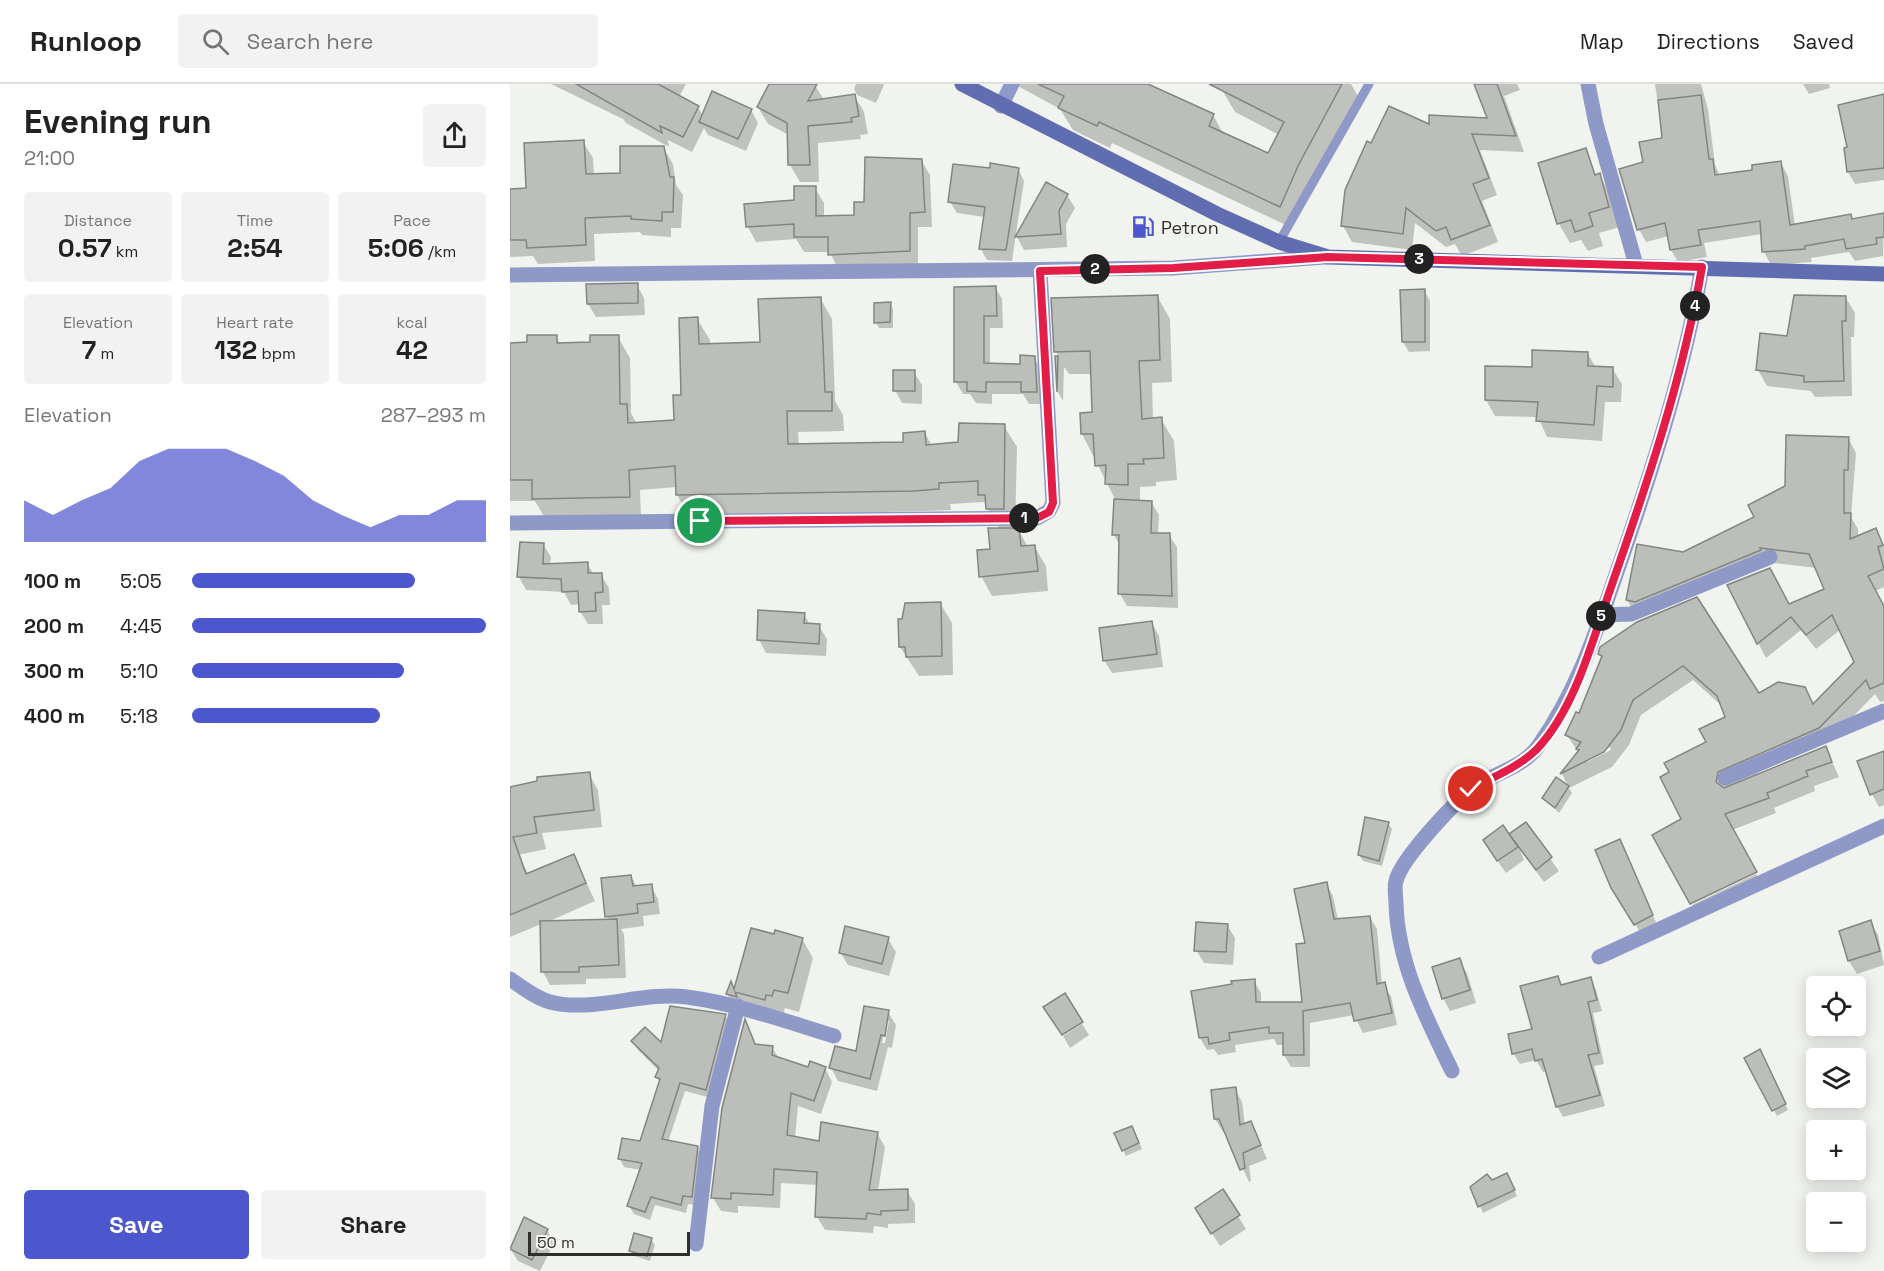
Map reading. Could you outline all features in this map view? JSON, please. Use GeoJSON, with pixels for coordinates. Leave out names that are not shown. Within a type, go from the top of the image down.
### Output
{"type":"FeatureCollection","features":[{"type":"Feature","properties":{"kind":"main road"},"geometry":{"type":"LineString","coordinates":[[962,84],[1279,242],[1328,257],[1884,274]]}},
{"type":"Feature","properties":{"kind":"street"},"geometry":{"type":"LineString","coordinates":[[1001,105],[1012,84]]}},
{"type":"Feature","properties":{"kind":"street"},"geometry":{"type":"LineString","coordinates":[[1588,84],[1596,124],[1636,266]]}},
{"type":"Feature","properties":{"kind":"street"},"geometry":{"type":"LineString","coordinates":[[510,275],[1040,271],[1173,268],[1328,257]]}},
{"type":"Feature","properties":{"kind":"street"},"geometry":{"type":"LineString","coordinates":[[1452,1071],[1411,987],[1397,921],[1396,880],[1410,855],[1442,817],[1471,789],[1520,763],[1537,748],[1559,716],[1578,679],[1593,643],[1648,481],[1692,327],[1702,267]]}},
{"type":"Feature","properties":{"kind":"street"},"geometry":{"type":"LineString","coordinates":[[510,523],[1037,518],[1044,515],[1053,503],[1040,271]]}},
{"type":"Feature","properties":{"kind":"street"},"geometry":{"type":"LineString","coordinates":[[1601,615],[1631,614],[1770,557]]}},
{"type":"Feature","properties":{"kind":"street"},"geometry":{"type":"LineString","coordinates":[[1725,778],[1884,711]]}},
{"type":"Feature","properties":{"kind":"street"},"geometry":{"type":"LineString","coordinates":[[1599,957],[1884,826]]}},
{"type":"Feature","properties":{"kind":"street"},"geometry":{"type":"LineString","coordinates":[[510,979],[550,1002],[578,1005],[643,997],[684,997],[738,1006],[834,1036]]}},
{"type":"Feature","properties":{"kind":"street"},"geometry":{"type":"LineString","coordinates":[[696,1244],[712,1106],[738,1006]]}},
{"type":"Feature","properties":{"kind":"lane"},"geometry":{"type":"LineString","coordinates":[[1279,242],[1369,84]]}},
{"type":"Feature","properties":{"kind":"building"},"geometry":{"type":"Polygon","coordinates":[[[576,84],[658,84],[699,106],[683,137],[660,126],[662,133],[576,84]]]}},
{"type":"Feature","properties":{"kind":"building"},"geometry":{"type":"Polygon","coordinates":[[[769,84],[817,84],[808,101],[855,94],[859,116],[851,118],[852,122],[808,126],[810,165],[788,165],[787,123],[757,107],[769,84]]]}},
{"type":"Feature","properties":{"kind":"building"},"geometry":{"type":"Polygon","coordinates":[[[1038,84],[1148,84],[1214,114],[1209,126],[1268,153],[1284,122],[1209,84],[1342,84],[1299,164],[1280,207],[1099,122],[1097,126],[1058,108],[1064,96],[1038,84]]]}},
{"type":"Feature","properties":{"kind":"building"},"geometry":{"type":"Polygon","coordinates":[[[1474,84],[1497,84],[1516,136],[1472,134],[1489,178],[1473,184],[1490,225],[1451,240],[1446,227],[1436,231],[1406,208],[1403,234],[1341,226],[1345,190],[1367,141],[1371,143],[1389,106],[1429,124],[1429,115],[1487,118],[1474,84]]]}},
{"type":"Feature","properties":{"kind":"building"},"geometry":{"type":"Polygon","coordinates":[[[712,91],[752,109],[738,139],[699,122],[712,91]]]}},
{"type":"Feature","properties":{"kind":"building"},"geometry":{"type":"Polygon","coordinates":[[[1884,94],[1884,168],[1847,172],[1844,148],[1847,147],[1838,105],[1884,94]]]}},
{"type":"Feature","properties":{"kind":"building"},"geometry":{"type":"Polygon","coordinates":[[[1701,95],[1709,159],[1713,159],[1715,175],[1752,170],[1752,165],[1781,161],[1790,225],[1851,214],[1852,219],[1884,213],[1884,237],[1876,238],[1877,244],[1846,249],[1844,239],[1805,246],[1805,249],[1762,252],[1760,221],[1698,230],[1701,245],[1670,250],[1665,223],[1637,230],[1619,169],[1643,162],[1639,142],[1662,138],[1658,100],[1701,95]]]}},
{"type":"Feature","properties":{"kind":"building"},"geometry":{"type":"Polygon","coordinates":[[[584,140],[586,174],[620,173],[620,146],[664,146],[670,177],[674,177],[673,212],[662,212],[662,221],[631,219],[631,216],[585,218],[586,245],[527,248],[526,240],[510,240],[510,189],[526,188],[524,143],[584,140]]]}},
{"type":"Feature","properties":{"kind":"building"},"geometry":{"type":"Polygon","coordinates":[[[1586,148],[1595,175],[1600,173],[1609,207],[1589,213],[1593,226],[1575,232],[1571,220],[1557,224],[1538,163],[1586,148]]]}},
{"type":"Feature","properties":{"kind":"building"},"geometry":{"type":"Polygon","coordinates":[[[865,157],[922,159],[925,212],[910,213],[910,251],[828,255],[828,237],[794,237],[794,224],[746,227],[744,204],[794,200],[794,186],[816,186],[816,216],[854,215],[854,202],[864,202],[865,157]]]}},
{"type":"Feature","properties":{"kind":"building"},"geometry":{"type":"Polygon","coordinates":[[[990,163],[1019,168],[1006,250],[979,249],[985,207],[948,202],[953,164],[990,168],[990,163]]]}},
{"type":"Feature","properties":{"kind":"building"},"geometry":{"type":"Polygon","coordinates":[[[1046,182],[1068,194],[1059,211],[1061,234],[1015,237],[1046,182]]]}},
{"type":"Feature","properties":{"kind":"building"},"geometry":{"type":"Polygon","coordinates":[[[638,283],[638,303],[587,304],[586,284],[638,283]]]}},
{"type":"Feature","properties":{"kind":"building"},"geometry":{"type":"Polygon","coordinates":[[[996,286],[997,316],[984,316],[984,363],[1020,364],[1020,355],[1035,356],[1037,392],[1021,392],[1021,382],[986,382],[986,392],[967,391],[967,382],[954,382],[954,287],[996,286]]]}},
{"type":"Feature","properties":{"kind":"building"},"geometry":{"type":"Polygon","coordinates":[[[1425,289],[1425,342],[1402,342],[1400,290],[1425,289]]]}},
{"type":"Feature","properties":{"kind":"building"},"geometry":{"type":"Polygon","coordinates":[[[1158,295],[1160,360],[1139,361],[1142,419],[1162,417],[1164,458],[1143,459],[1144,464],[1128,464],[1128,485],[1105,484],[1106,465],[1095,466],[1093,434],[1081,434],[1080,413],[1092,412],[1090,351],[1054,352],[1051,298],[1158,295]]]}},
{"type":"Feature","properties":{"kind":"building"},"geometry":{"type":"Polygon","coordinates":[[[1794,295],[1846,296],[1846,321],[1842,321],[1844,381],[1804,382],[1804,376],[1756,370],[1760,333],[1787,336],[1794,295]]]}},
{"type":"Feature","properties":{"kind":"building"},"geometry":{"type":"Polygon","coordinates":[[[821,297],[825,392],[832,392],[832,411],[787,411],[788,444],[903,442],[903,433],[925,431],[926,445],[958,442],[959,423],[1005,424],[1004,509],[986,509],[985,495],[978,495],[978,481],[939,483],[939,489],[914,491],[676,495],[675,466],[629,470],[630,497],[532,499],[532,480],[510,480],[510,343],[527,342],[527,335],[557,335],[557,343],[590,342],[590,335],[619,335],[620,404],[627,404],[628,423],[674,420],[673,395],[681,395],[679,318],[698,317],[699,344],[760,342],[758,299],[821,297]]]}},
{"type":"Feature","properties":{"kind":"building"},"geometry":{"type":"Polygon","coordinates":[[[891,302],[890,322],[874,323],[874,303],[891,302]]]}},
{"type":"Feature","properties":{"kind":"building"},"geometry":{"type":"Polygon","coordinates":[[[1532,350],[1588,352],[1588,366],[1613,367],[1613,387],[1597,386],[1594,425],[1536,421],[1538,402],[1485,400],[1485,366],[1532,367],[1532,350]]]}},
{"type":"Feature","properties":{"kind":"building"},"geometry":{"type":"Polygon","coordinates":[[[1055,356],[1058,356],[1057,392],[1055,356]]]}},
{"type":"Feature","properties":{"kind":"building"},"geometry":{"type":"Polygon","coordinates":[[[893,370],[915,370],[915,391],[893,391],[893,370]]]}},
{"type":"Feature","properties":{"kind":"building"},"geometry":{"type":"Polygon","coordinates":[[[1786,435],[1849,437],[1848,470],[1844,470],[1844,513],[1851,513],[1850,539],[1876,528],[1883,545],[1878,547],[1884,569],[1868,576],[1884,606],[1884,683],[1870,689],[1866,680],[1819,728],[1718,772],[1716,782],[1724,788],[1826,746],[1832,762],[1806,771],[1808,776],[1767,793],[1769,798],[1725,814],[1757,872],[1690,904],[1652,835],[1681,819],[1660,777],[1669,772],[1664,763],[1706,742],[1699,729],[1725,717],[1717,696],[1683,666],[1633,700],[1621,730],[1604,752],[1560,774],[1579,750],[1576,749],[1581,742],[1565,735],[1576,712],[1579,713],[1602,656],[1598,654],[1600,647],[1637,622],[1697,597],[1759,693],[1778,682],[1805,687],[1813,704],[1854,662],[1832,615],[1806,635],[1791,617],[1757,644],[1727,585],[1770,568],[1789,604],[1824,589],[1809,554],[1760,548],[1761,550],[1635,602],[1626,600],[1637,544],[1683,552],[1754,517],[1748,505],[1785,486],[1786,435]]]}},
{"type":"Feature","properties":{"kind":"building"},"geometry":{"type":"Polygon","coordinates":[[[1114,499],[1152,501],[1151,533],[1170,533],[1172,596],[1118,594],[1119,535],[1112,535],[1114,499]]]}},
{"type":"Feature","properties":{"kind":"building"},"geometry":{"type":"Polygon","coordinates":[[[988,528],[1019,528],[1021,546],[1035,545],[1038,571],[979,577],[977,550],[990,549],[988,528]]]}},
{"type":"Feature","properties":{"kind":"building"},"geometry":{"type":"Polygon","coordinates":[[[520,542],[544,543],[543,564],[588,562],[588,573],[602,573],[603,592],[595,593],[596,611],[579,612],[578,591],[562,592],[561,579],[517,577],[520,542]]]}},
{"type":"Feature","properties":{"kind":"building"},"geometry":{"type":"Polygon","coordinates":[[[941,602],[942,656],[906,657],[905,647],[899,647],[898,619],[902,619],[905,603],[941,602]]]}},
{"type":"Feature","properties":{"kind":"building"},"geometry":{"type":"Polygon","coordinates":[[[758,610],[805,613],[804,623],[820,624],[819,644],[757,640],[758,610]]]}},
{"type":"Feature","properties":{"kind":"building"},"geometry":{"type":"Polygon","coordinates":[[[1152,621],[1157,654],[1103,661],[1099,628],[1152,621]]]}},
{"type":"Feature","properties":{"kind":"building"},"geometry":{"type":"Polygon","coordinates":[[[1884,751],[1884,789],[1870,795],[1857,761],[1884,751]]]}},
{"type":"Feature","properties":{"kind":"building"},"geometry":{"type":"Polygon","coordinates":[[[590,772],[594,810],[534,817],[537,833],[513,837],[526,874],[574,854],[586,883],[510,915],[510,787],[537,781],[537,777],[590,772]]]}},
{"type":"Feature","properties":{"kind":"building"},"geometry":{"type":"Polygon","coordinates":[[[1556,777],[1569,786],[1555,808],[1542,798],[1556,777]]]}},
{"type":"Feature","properties":{"kind":"building"},"geometry":{"type":"Polygon","coordinates":[[[1365,817],[1389,822],[1379,861],[1358,855],[1365,817]]]}},
{"type":"Feature","properties":{"kind":"building"},"geometry":{"type":"Polygon","coordinates":[[[1526,822],[1552,857],[1536,870],[1509,834],[1526,822]]]}},
{"type":"Feature","properties":{"kind":"building"},"geometry":{"type":"Polygon","coordinates":[[[1503,825],[1518,847],[1497,861],[1483,840],[1503,825]]]}},
{"type":"Feature","properties":{"kind":"building"},"geometry":{"type":"Polygon","coordinates":[[[1620,839],[1653,915],[1634,925],[1611,888],[1595,850],[1620,839]]]}},
{"type":"Feature","properties":{"kind":"building"},"geometry":{"type":"Polygon","coordinates":[[[631,875],[633,886],[652,884],[654,902],[637,904],[638,913],[605,917],[601,878],[631,875]]]}},
{"type":"Feature","properties":{"kind":"building"},"geometry":{"type":"Polygon","coordinates":[[[1327,882],[1334,919],[1370,916],[1377,984],[1385,982],[1392,1013],[1354,1021],[1350,1003],[1303,1011],[1304,1055],[1283,1055],[1283,1033],[1269,1033],[1269,1027],[1229,1033],[1230,1040],[1209,1044],[1208,1037],[1199,1038],[1191,991],[1232,984],[1231,981],[1255,979],[1256,1002],[1302,1002],[1296,944],[1305,943],[1294,889],[1327,882]]]}},
{"type":"Feature","properties":{"kind":"building"},"geometry":{"type":"Polygon","coordinates":[[[617,919],[619,965],[579,967],[579,972],[541,972],[540,921],[617,919]]]}},
{"type":"Feature","properties":{"kind":"building"},"geometry":{"type":"Polygon","coordinates":[[[1871,920],[1880,951],[1848,961],[1839,931],[1871,920]]]}},
{"type":"Feature","properties":{"kind":"building"},"geometry":{"type":"Polygon","coordinates":[[[1196,922],[1228,924],[1226,952],[1194,951],[1196,922]]]}},
{"type":"Feature","properties":{"kind":"building"},"geometry":{"type":"Polygon","coordinates":[[[845,926],[889,937],[882,964],[839,953],[845,926]]]}},
{"type":"Feature","properties":{"kind":"building"},"geometry":{"type":"Polygon","coordinates":[[[751,928],[774,934],[775,930],[803,938],[788,993],[774,990],[772,996],[766,995],[765,1000],[735,992],[737,997],[726,994],[731,981],[734,989],[751,928]]]}},
{"type":"Feature","properties":{"kind":"building"},"geometry":{"type":"Polygon","coordinates":[[[1460,958],[1470,990],[1442,999],[1432,967],[1460,958]]]}},
{"type":"Feature","properties":{"kind":"building"},"geometry":{"type":"Polygon","coordinates":[[[1558,976],[1561,985],[1591,977],[1597,1000],[1588,1002],[1599,1053],[1588,1055],[1600,1095],[1556,1107],[1542,1059],[1535,1061],[1532,1049],[1512,1054],[1508,1034],[1532,1029],[1520,986],[1558,976]]]}},
{"type":"Feature","properties":{"kind":"building"},"geometry":{"type":"Polygon","coordinates":[[[1065,993],[1083,1022],[1062,1035],[1043,1007],[1065,993]]]}},
{"type":"Feature","properties":{"kind":"building"},"geometry":{"type":"Polygon","coordinates":[[[670,1006],[726,1014],[706,1090],[680,1083],[662,1139],[698,1146],[692,1197],[683,1196],[681,1205],[651,1197],[645,1212],[627,1206],[642,1163],[618,1159],[622,1138],[640,1141],[660,1079],[655,1077],[659,1068],[631,1041],[645,1027],[661,1042],[670,1006]]]}},
{"type":"Feature","properties":{"kind":"building"},"geometry":{"type":"Polygon","coordinates":[[[864,1006],[889,1010],[885,1036],[881,1035],[870,1079],[829,1068],[835,1046],[856,1051],[864,1006]]]}},
{"type":"Feature","properties":{"kind":"building"},"geometry":{"type":"Polygon","coordinates":[[[745,1019],[755,1044],[773,1046],[772,1055],[808,1067],[810,1061],[826,1067],[814,1101],[791,1093],[787,1135],[819,1141],[821,1122],[878,1132],[869,1190],[908,1189],[908,1210],[881,1211],[881,1215],[867,1213],[866,1219],[815,1217],[817,1172],[774,1169],[773,1195],[731,1193],[731,1199],[711,1198],[722,1108],[745,1019]]]}},
{"type":"Feature","properties":{"kind":"building"},"geometry":{"type":"Polygon","coordinates":[[[1760,1049],[1786,1104],[1772,1111],[1744,1058],[1760,1049]]]}},
{"type":"Feature","properties":{"kind":"building"},"geometry":{"type":"Polygon","coordinates":[[[1236,1087],[1240,1125],[1251,1121],[1261,1145],[1243,1153],[1245,1168],[1240,1170],[1219,1119],[1214,1119],[1211,1090],[1236,1087]]]}},
{"type":"Feature","properties":{"kind":"building"},"geometry":{"type":"Polygon","coordinates":[[[1132,1126],[1139,1143],[1122,1151],[1114,1133],[1132,1126]]]}},
{"type":"Feature","properties":{"kind":"building"},"geometry":{"type":"Polygon","coordinates":[[[1507,1173],[1515,1190],[1478,1207],[1470,1187],[1487,1174],[1492,1180],[1507,1173]]]}},
{"type":"Feature","properties":{"kind":"building"},"geometry":{"type":"Polygon","coordinates":[[[1223,1189],[1240,1215],[1211,1234],[1195,1208],[1223,1189]]]}},
{"type":"Feature","properties":{"kind":"building"},"geometry":{"type":"Polygon","coordinates":[[[524,1217],[548,1229],[532,1260],[510,1249],[524,1217]]]}},
{"type":"Feature","properties":{"kind":"building"},"geometry":{"type":"Polygon","coordinates":[[[634,1233],[652,1238],[647,1256],[629,1251],[634,1233]]]}},
{"type":"Feature","properties":{"kind":"place","name":"Petron"},"geometry":{"type":"Point","coordinates":[1143,227]}},
{"type":"Feature","properties":{"kind":"route"},"geometry":{"type":"LineString","coordinates":[[700,521],[1037,518],[1049,512],[1053,503],[1040,271],[1173,268],[1328,257],[1702,267],[1692,327],[1648,481],[1593,643],[1578,679],[1559,716],[1537,748],[1520,763],[1471,789]]}}]}
